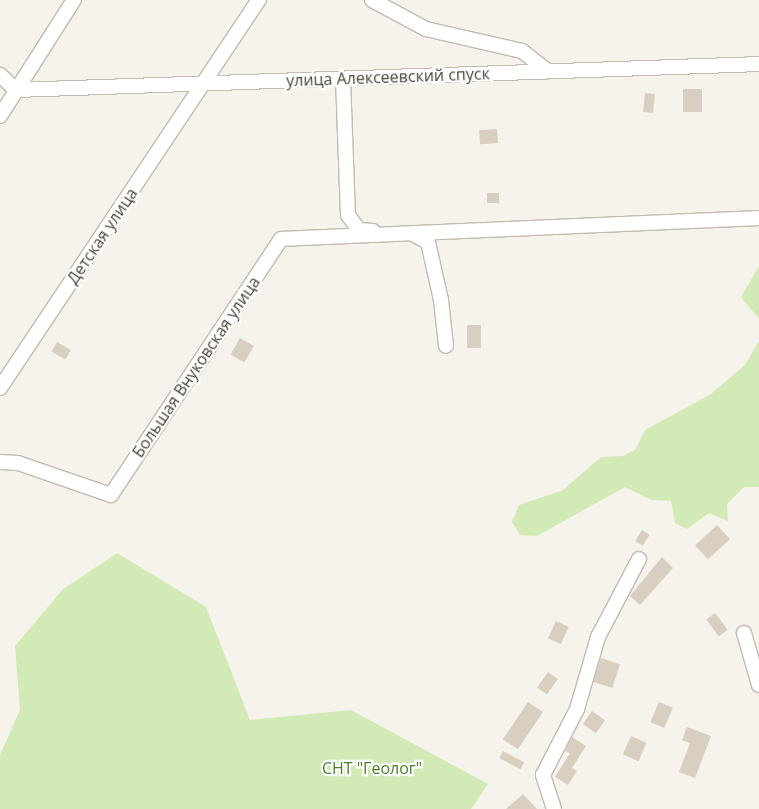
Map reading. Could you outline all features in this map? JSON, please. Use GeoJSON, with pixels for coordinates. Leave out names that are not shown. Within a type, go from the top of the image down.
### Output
{"type":"FeatureCollection","features":[{"type":"Feature","properties":{"kind":"street"},"geometry":{"type":"LineString","coordinates":[[0,116],[74,0]]}},
{"type":"Feature","properties":{"kind":"street","name":"Детская улица"},"geometry":{"type":"LineString","coordinates":[[0,388],[204,84],[258,0]]}},
{"type":"Feature","properties":{"kind":"street"},"geometry":{"type":"LineString","coordinates":[[372,0],[426,29],[522,51],[548,71]]}},
{"type":"Feature","properties":{"kind":"street","name":"улица Алексеевский спуск"},"geometry":{"type":"LineString","coordinates":[[16,90],[759,64]]}},
{"type":"Feature","properties":{"kind":"street"},"geometry":{"type":"LineString","coordinates":[[0,75],[16,90]]}},
{"type":"Feature","properties":{"kind":"street"},"geometry":{"type":"LineString","coordinates":[[343,79],[348,215],[359,230],[405,230],[428,242],[441,300],[446,346]]}},
{"type":"Feature","properties":{"kind":"street"},"geometry":{"type":"LineString","coordinates":[[412,234],[759,218]]}},
{"type":"Feature","properties":{"kind":"street","name":"Большая Внуковская улица"},"geometry":{"type":"LineString","coordinates":[[0,462],[18,463],[112,495],[281,239],[412,234]]}},
{"type":"Feature","properties":{"kind":"street"},"geometry":{"type":"LineString","coordinates":[[554,809],[543,775],[577,709],[598,638],[639,559]]}},
{"type":"Feature","properties":{"kind":"street"},"geometry":{"type":"LineString","coordinates":[[744,633],[759,685]]}},
{"type":"Feature","properties":{"kind":"green space"},"geometry":{"type":"Polygon","coordinates":[[[759,266],[759,319],[741,297],[759,266]]]}},
{"type":"Feature","properties":{"kind":"green space"},"geometry":{"type":"Polygon","coordinates":[[[759,341],[759,487],[744,487],[727,504],[728,521],[709,513],[687,529],[675,523],[671,501],[651,500],[625,487],[537,536],[520,535],[512,522],[519,505],[563,490],[601,457],[623,456],[636,449],[645,430],[711,394],[745,365],[759,341]]]}},
{"type":"Feature","properties":{"kind":"green space","name":"СНТ \"Геолог\""},"geometry":{"type":"Polygon","coordinates":[[[117,553],[206,607],[250,720],[351,710],[488,784],[471,809],[0,809],[0,755],[20,710],[15,646],[63,589],[117,553]]]}},
{"type":"Feature","properties":{"kind":"building"},"geometry":{"type":"Polygon","coordinates":[[[683,89],[702,89],[702,112],[683,112],[683,89]]]}},
{"type":"Feature","properties":{"kind":"building"},"geometry":{"type":"Polygon","coordinates":[[[645,93],[655,94],[653,113],[643,112],[645,93]]]}},
{"type":"Feature","properties":{"kind":"building"},"geometry":{"type":"Polygon","coordinates":[[[497,129],[498,143],[480,144],[479,130],[497,129]]]}},
{"type":"Feature","properties":{"kind":"building"},"geometry":{"type":"Polygon","coordinates":[[[487,193],[499,193],[499,203],[487,203],[487,193]]]}},
{"type":"Feature","properties":{"kind":"building"},"geometry":{"type":"Polygon","coordinates":[[[467,325],[481,325],[481,348],[467,348],[467,325]]]}},
{"type":"Feature","properties":{"kind":"building"},"geometry":{"type":"Polygon","coordinates":[[[240,338],[254,346],[244,362],[230,354],[240,338]]]}},
{"type":"Feature","properties":{"kind":"building"},"geometry":{"type":"Polygon","coordinates":[[[57,342],[71,350],[65,360],[52,352],[57,342]]]}},
{"type":"Feature","properties":{"kind":"building"},"geometry":{"type":"Polygon","coordinates":[[[717,525],[730,539],[708,559],[695,545],[717,525]]]}},
{"type":"Feature","properties":{"kind":"building"},"geometry":{"type":"Polygon","coordinates":[[[642,530],[650,535],[643,546],[635,541],[642,530]]]}},
{"type":"Feature","properties":{"kind":"building"},"geometry":{"type":"Polygon","coordinates":[[[662,557],[673,568],[640,605],[630,596],[662,557]]]}},
{"type":"Feature","properties":{"kind":"building"},"geometry":{"type":"Polygon","coordinates":[[[715,613],[728,630],[719,636],[706,620],[715,613]]]}},
{"type":"Feature","properties":{"kind":"building"},"geometry":{"type":"Polygon","coordinates":[[[556,621],[569,627],[561,644],[548,638],[556,621]]]}},
{"type":"Feature","properties":{"kind":"building"},"geometry":{"type":"Polygon","coordinates":[[[601,658],[620,664],[612,688],[593,682],[601,658]]]}},
{"type":"Feature","properties":{"kind":"building"},"geometry":{"type":"Polygon","coordinates":[[[548,672],[558,679],[547,694],[537,688],[548,672]]]}},
{"type":"Feature","properties":{"kind":"building"},"geometry":{"type":"Polygon","coordinates":[[[528,702],[543,712],[518,749],[503,739],[528,702]]]}},
{"type":"Feature","properties":{"kind":"building"},"geometry":{"type":"Polygon","coordinates":[[[659,702],[673,708],[664,728],[650,722],[659,702]]]}},
{"type":"Feature","properties":{"kind":"building"},"geometry":{"type":"Polygon","coordinates":[[[592,711],[605,720],[596,733],[583,724],[592,711]]]}},
{"type":"Feature","properties":{"kind":"building"},"geometry":{"type":"Polygon","coordinates":[[[687,727],[711,736],[695,778],[679,772],[690,743],[682,740],[687,727]]]}},
{"type":"Feature","properties":{"kind":"building"},"geometry":{"type":"Polygon","coordinates":[[[631,736],[647,743],[638,761],[623,754],[631,736]]]}},
{"type":"Feature","properties":{"kind":"building"},"geometry":{"type":"Polygon","coordinates":[[[572,737],[586,746],[572,768],[577,771],[568,785],[555,777],[570,753],[565,751],[572,737]]]}},
{"type":"Feature","properties":{"kind":"building"},"geometry":{"type":"Polygon","coordinates":[[[503,751],[524,762],[520,769],[499,758],[503,751]]]}},
{"type":"Feature","properties":{"kind":"building"},"geometry":{"type":"Polygon","coordinates":[[[523,794],[537,809],[506,809],[523,794]]]}}]}
